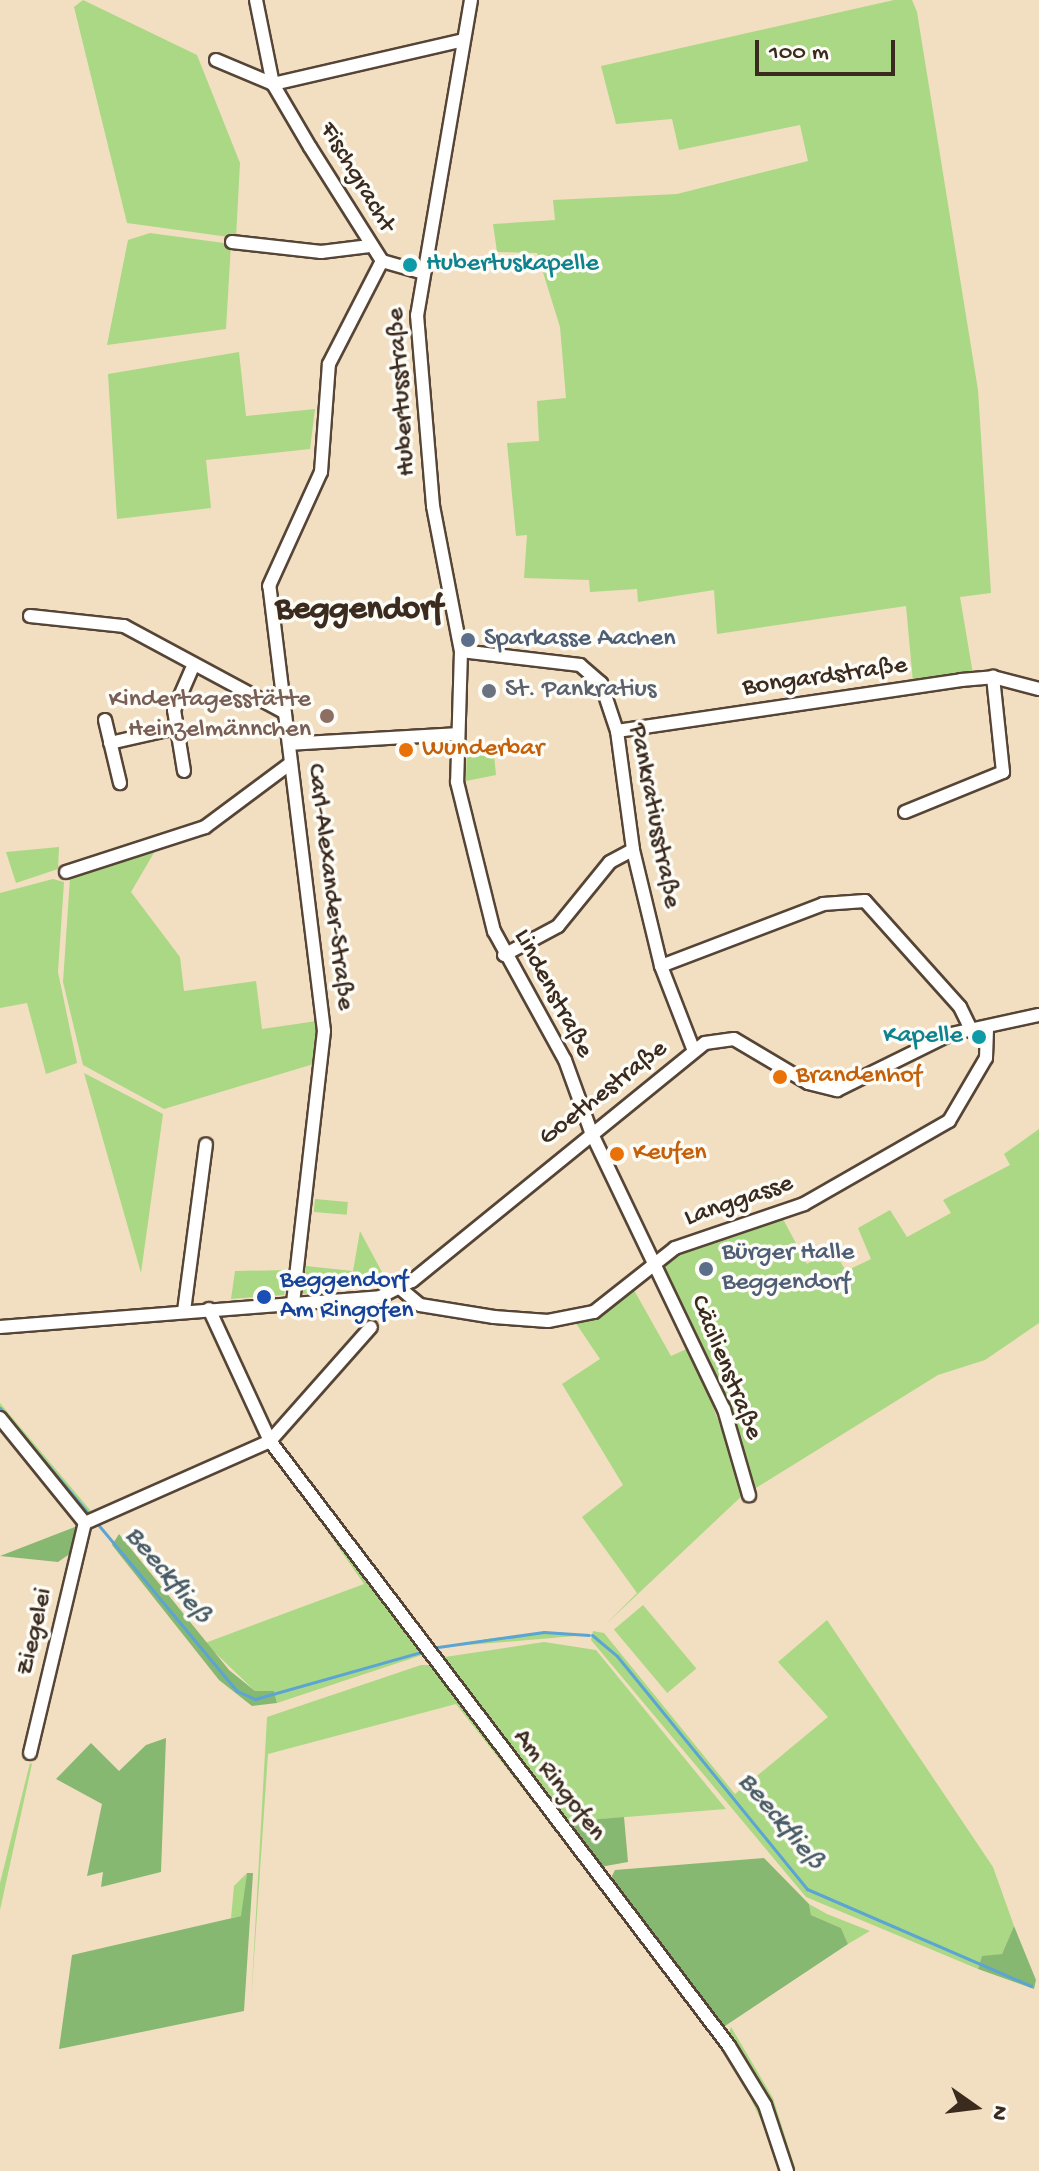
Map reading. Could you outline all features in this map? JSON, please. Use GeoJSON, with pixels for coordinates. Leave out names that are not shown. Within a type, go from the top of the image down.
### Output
{"type":"FeatureCollection","features":[{"type":"Feature","properties":{"kind":"street","name":"Fischgracht"},"geometry":{"type":"LineString","coordinates":[[256,0],[273,84],[370,246],[382,261],[420,272]]}},
{"type":"Feature","properties":{"kind":"street","name":"Hubertusstraße"},"geometry":{"type":"LineString","coordinates":[[458,734],[461,651],[433,506],[420,272],[471,0]]}},
{"type":"Feature","properties":{"kind":"street"},"geometry":{"type":"LineString","coordinates":[[216,60],[273,84],[463,40]]}},
{"type":"Feature","properties":{"kind":"street"},"geometry":{"type":"LineString","coordinates":[[232,242],[321,252],[370,246]]}},
{"type":"Feature","properties":{"kind":"street","name":"Carl-Alexander-Straße"},"geometry":{"type":"LineString","coordinates":[[293,1303],[324,1031],[269,586],[321,472],[329,364],[382,261]]}},
{"type":"Feature","properties":{"kind":"street"},"geometry":{"type":"LineString","coordinates":[[30,616],[124,626],[284,712]]}},
{"type":"Feature","properties":{"kind":"street","name":"Pankratiusstraße"},"geometry":{"type":"LineString","coordinates":[[461,651],[580,665],[601,683],[617,731],[633,850],[661,966],[694,1051]]}},
{"type":"Feature","properties":{"kind":"street"},"geometry":{"type":"LineString","coordinates":[[184,771],[176,728],[176,699],[194,664]]}},
{"type":"Feature","properties":{"kind":"street"},"geometry":{"type":"LineString","coordinates":[[905,812],[1003,772],[993,677]]}},
{"type":"Feature","properties":{"kind":"street","name":"Bongardstraße"},"geometry":{"type":"LineString","coordinates":[[617,731],[993,677],[1039,689]]}},
{"type":"Feature","properties":{"kind":"street"},"geometry":{"type":"LineString","coordinates":[[105,720],[120,783]]}},
{"type":"Feature","properties":{"kind":"street"},"geometry":{"type":"LineString","coordinates":[[110,743],[176,728]]}},
{"type":"Feature","properties":{"kind":"street"},"geometry":{"type":"LineString","coordinates":[[289,744],[458,734]]}},
{"type":"Feature","properties":{"kind":"street","name":"Lindenstraße"},"geometry":{"type":"LineString","coordinates":[[458,734],[457,782],[504,955],[560,1049],[591,1132]]}},
{"type":"Feature","properties":{"kind":"street"},"geometry":{"type":"LineString","coordinates":[[66,872],[205,827],[291,763]]}},
{"type":"Feature","properties":{"kind":"street"},"geometry":{"type":"LineString","coordinates":[[504,955],[558,926],[610,862],[633,850]]}},
{"type":"Feature","properties":{"kind":"street"},"geometry":{"type":"LineString","coordinates":[[661,966],[823,904],[865,901],[960,1007],[971,1030]]}},
{"type":"Feature","properties":{"kind":"street","name":"Goethestraße"},"geometry":{"type":"LineString","coordinates":[[401,1289],[694,1051],[734,1039],[808,1083],[837,1090],[971,1030],[1039,1015]]}},
{"type":"Feature","properties":{"kind":"street","name":"Langgasse"},"geometry":{"type":"LineString","coordinates":[[401,1289],[436,1309],[548,1321],[594,1312],[655,1263],[714,1231],[804,1204],[949,1121],[986,1058],[987,1027]]}},
{"type":"Feature","properties":{"kind":"street","name":"Cäcilienstraße"},"geometry":{"type":"LineString","coordinates":[[591,1132],[724,1409],[749,1495]]}},
{"type":"Feature","properties":{"kind":"street"},"geometry":{"type":"LineString","coordinates":[[184,1311],[206,1144]]}},
{"type":"Feature","properties":{"kind":"street"},"geometry":{"type":"LineString","coordinates":[[0,1327],[293,1303],[401,1289]]}},
{"type":"Feature","properties":{"kind":"street","name":"Am Ringofen"},"geometry":{"type":"LineString","coordinates":[[209,1309],[270,1441],[729,2046],[771,2119],[787,2171]]}},
{"type":"Feature","properties":{"kind":"street"},"geometry":{"type":"LineString","coordinates":[[0,1418],[85,1523],[270,1441],[371,1327]]}},
{"type":"Feature","properties":{"kind":"street","name":"Ziegelei"},"geometry":{"type":"LineString","coordinates":[[30,1753],[85,1523]]}},
{"type":"Feature","properties":{"kind":"green space"},"geometry":{"type":"Polygon","coordinates":[[[83,0],[197,55],[240,163],[236,238],[127,223],[74,7],[83,0]]]}},
{"type":"Feature","properties":{"kind":"green space"},"geometry":{"type":"Polygon","coordinates":[[[894,0],[912,0],[917,12],[978,390],[991,593],[960,597],[973,674],[913,682],[906,606],[717,634],[714,590],[638,602],[637,589],[590,592],[589,580],[524,578],[527,535],[516,536],[507,443],[539,441],[537,401],[566,398],[560,327],[537,253],[497,252],[493,224],[555,220],[553,200],[677,194],[808,161],[800,125],[679,150],[672,119],[616,124],[601,66],[894,0]]]}},
{"type":"Feature","properties":{"kind":"green space"},"geometry":{"type":"Polygon","coordinates":[[[150,233],[231,244],[226,329],[107,345],[128,240],[150,233]]]}},
{"type":"Feature","properties":{"kind":"green space"},"geometry":{"type":"Polygon","coordinates":[[[239,352],[246,416],[315,409],[310,449],[206,460],[211,508],[117,519],[108,374],[239,352]]]}},
{"type":"Feature","properties":{"kind":"green space"},"geometry":{"type":"Polygon","coordinates":[[[493,745],[496,775],[466,781],[467,746],[493,745]]]}},
{"type":"Feature","properties":{"kind":"green space"},"geometry":{"type":"Polygon","coordinates":[[[59,847],[58,869],[16,883],[6,852],[59,847]]]}},
{"type":"Feature","properties":{"kind":"green space"},"geometry":{"type":"Polygon","coordinates":[[[155,851],[131,892],[180,957],[184,991],[256,981],[262,1029],[317,1021],[317,1063],[164,1109],[83,1065],[63,982],[70,878],[155,851]]]}},
{"type":"Feature","properties":{"kind":"green space"},"geometry":{"type":"Polygon","coordinates":[[[53,879],[64,882],[58,972],[77,1063],[46,1074],[27,1003],[0,1008],[0,893],[53,879]]]}},
{"type":"Feature","properties":{"kind":"green space"},"geometry":{"type":"Polygon","coordinates":[[[84,1073],[163,1114],[141,1273],[84,1073]]]}},
{"type":"Feature","properties":{"kind":"green space"},"geometry":{"type":"Polygon","coordinates":[[[1039,1129],[1039,1323],[985,1360],[938,1375],[751,1491],[663,1267],[696,1243],[783,1219],[807,1264],[832,1248],[846,1271],[871,1259],[858,1228],[890,1210],[907,1237],[951,1213],[943,1200],[1010,1165],[1004,1154],[1039,1129]]]}},
{"type":"Feature","properties":{"kind":"green space"},"geometry":{"type":"Polygon","coordinates":[[[315,1199],[348,1202],[347,1215],[314,1212],[315,1199]]]}},
{"type":"Feature","properties":{"kind":"green space"},"geometry":{"type":"Polygon","coordinates":[[[360,1231],[383,1274],[397,1284],[302,1294],[306,1266],[353,1271],[360,1231]]]}},
{"type":"Feature","properties":{"kind":"green space"},"geometry":{"type":"Polygon","coordinates":[[[289,1270],[284,1295],[231,1299],[235,1271],[289,1270]]]}},
{"type":"Feature","properties":{"kind":"green space"},"geometry":{"type":"Polygon","coordinates":[[[634,1290],[671,1356],[691,1347],[745,1493],[605,1625],[637,1593],[582,1517],[623,1485],[562,1384],[600,1359],[575,1322],[634,1290]]]}},
{"type":"Feature","properties":{"kind":"green space"},"geometry":{"type":"Polygon","coordinates":[[[0,1403],[91,1511],[83,1513],[0,1414],[0,1403]]]}},
{"type":"Feature","properties":{"kind":"green space"},"geometry":{"type":"Polygon","coordinates":[[[306,1501],[422,1655],[277,1703],[274,1691],[255,1691],[205,1643],[364,1584],[306,1501]]]}},
{"type":"Feature","properties":{"kind":"green space"},"geometry":{"type":"Polygon","coordinates":[[[80,1525],[74,1551],[58,1562],[0,1556],[80,1525]]]}},
{"type":"Feature","properties":{"kind":"green space"},"geometry":{"type":"Polygon","coordinates":[[[119,1534],[229,1670],[255,1691],[274,1691],[277,1703],[252,1706],[219,1680],[112,1545],[119,1534]]]}},
{"type":"Feature","properties":{"kind":"green space"},"geometry":{"type":"Polygon","coordinates":[[[643,1605],[696,1669],[667,1693],[614,1629],[643,1605]]]}},
{"type":"Feature","properties":{"kind":"green space"},"geometry":{"type":"Polygon","coordinates":[[[827,1620],[993,1867],[1014,1926],[1002,1954],[982,1957],[978,1969],[806,1897],[591,1640],[593,1631],[604,1633],[735,1794],[828,1717],[778,1662],[827,1620]]]}},
{"type":"Feature","properties":{"kind":"green space"},"geometry":{"type":"Polygon","coordinates":[[[544,1633],[587,1635],[432,1648],[494,1638],[544,1633]]]}},
{"type":"Feature","properties":{"kind":"green space"},"geometry":{"type":"Polygon","coordinates":[[[544,1642],[596,1650],[726,1809],[564,1822],[438,1658],[544,1642]]]}},
{"type":"Feature","properties":{"kind":"green space"},"geometry":{"type":"Polygon","coordinates":[[[421,1665],[429,1665],[604,1886],[724,2047],[764,2114],[767,2133],[738,2072],[657,1960],[456,1704],[268,1754],[251,2002],[267,1717],[421,1665]]]}},
{"type":"Feature","properties":{"kind":"green space"},"geometry":{"type":"Polygon","coordinates":[[[166,1738],[161,1872],[101,1887],[103,1872],[87,1876],[102,1804],[56,1779],[91,1743],[119,1771],[146,1745],[166,1738]]]}},
{"type":"Feature","properties":{"kind":"green space"},"geometry":{"type":"Polygon","coordinates":[[[32,1764],[0,1910],[0,1883],[32,1764]]]}},
{"type":"Feature","properties":{"kind":"green space"},"geometry":{"type":"Polygon","coordinates":[[[624,1817],[628,1862],[600,1867],[564,1822],[624,1817]]]}},
{"type":"Feature","properties":{"kind":"green space"},"geometry":{"type":"Polygon","coordinates":[[[764,1858],[809,1904],[811,1915],[841,1928],[848,1944],[722,2028],[610,1880],[615,1870],[764,1858]]]}},
{"type":"Feature","properties":{"kind":"green space"},"geometry":{"type":"Polygon","coordinates":[[[247,1873],[242,1916],[231,1918],[234,1886],[247,1873]]]}},
{"type":"Feature","properties":{"kind":"green space"},"geometry":{"type":"Polygon","coordinates":[[[247,1873],[253,1873],[244,2011],[59,2049],[72,1955],[241,1916],[247,1873]]]}},
{"type":"Feature","properties":{"kind":"green space"},"geometry":{"type":"Polygon","coordinates":[[[809,1904],[870,1931],[848,1944],[841,1928],[811,1915],[809,1904]]]}},
{"type":"Feature","properties":{"kind":"green space"},"geometry":{"type":"Polygon","coordinates":[[[1014,1926],[1036,1980],[1034,1989],[978,1969],[982,1956],[1002,1954],[1014,1926]]]}},
{"type":"Feature","properties":{"kind":"green space"},"geometry":{"type":"Polygon","coordinates":[[[731,2027],[773,2098],[796,2171],[767,2100],[728,2036],[731,2027]]]}},
{"type":"Feature","properties":{"kind":"waterway","name":"Beeckfließ"},"geometry":{"type":"LineString","coordinates":[[0,1408],[87,1512]]}},
{"type":"Feature","properties":{"kind":"waterway","name":"Beeckfließ"},"geometry":{"type":"LineString","coordinates":[[96,1522],[237,1691],[255,1699],[421,1652]]}},
{"type":"Feature","properties":{"kind":"waterway","name":"Beeckfließ"},"geometry":{"type":"LineString","coordinates":[[431,1648],[544,1632],[589,1635]]}},
{"type":"Feature","properties":{"kind":"waterway","name":"Beeckfließ"},"geometry":{"type":"LineString","coordinates":[[592,1635],[617,1656],[807,1889],[1031,1986]]}},
{"type":"Feature","properties":{"kind":"place","name":"Hubertuskapelle"},"geometry":{"type":"Point","coordinates":[410,265]}},
{"type":"Feature","properties":{"kind":"place","name":"Sparkasse Aachen"},"geometry":{"type":"Point","coordinates":[468,640]}},
{"type":"Feature","properties":{"kind":"place","name":"St. Pankratius"},"geometry":{"type":"Point","coordinates":[489,691]}},
{"type":"Feature","properties":{"kind":"place","name":"Kindertagesstätte Heinzelmännchen"},"geometry":{"type":"Point","coordinates":[327,716]}},
{"type":"Feature","properties":{"kind":"place","name":"Wunderbar"},"geometry":{"type":"Point","coordinates":[406,750]}},
{"type":"Feature","properties":{"kind":"place","name":"Kapelle"},"geometry":{"type":"Point","coordinates":[979,1037]}},
{"type":"Feature","properties":{"kind":"place","name":"Brandenhof"},"geometry":{"type":"Point","coordinates":[780,1077]}},
{"type":"Feature","properties":{"kind":"place","name":"Keufen"},"geometry":{"type":"Point","coordinates":[617,1154]}},
{"type":"Feature","properties":{"kind":"place","name":"Bürger Halle Beggendorf"},"geometry":{"type":"Point","coordinates":[706,1269]}},
{"type":"Feature","properties":{"kind":"place","name":"Beggendorf Am Ringofen"},"geometry":{"type":"Point","coordinates":[264,1297]}},
{"type":"Feature","properties":{"kind":"district","name":"Beggendorf"},"geometry":{"type":"Point","coordinates":[359,612]}}]}
